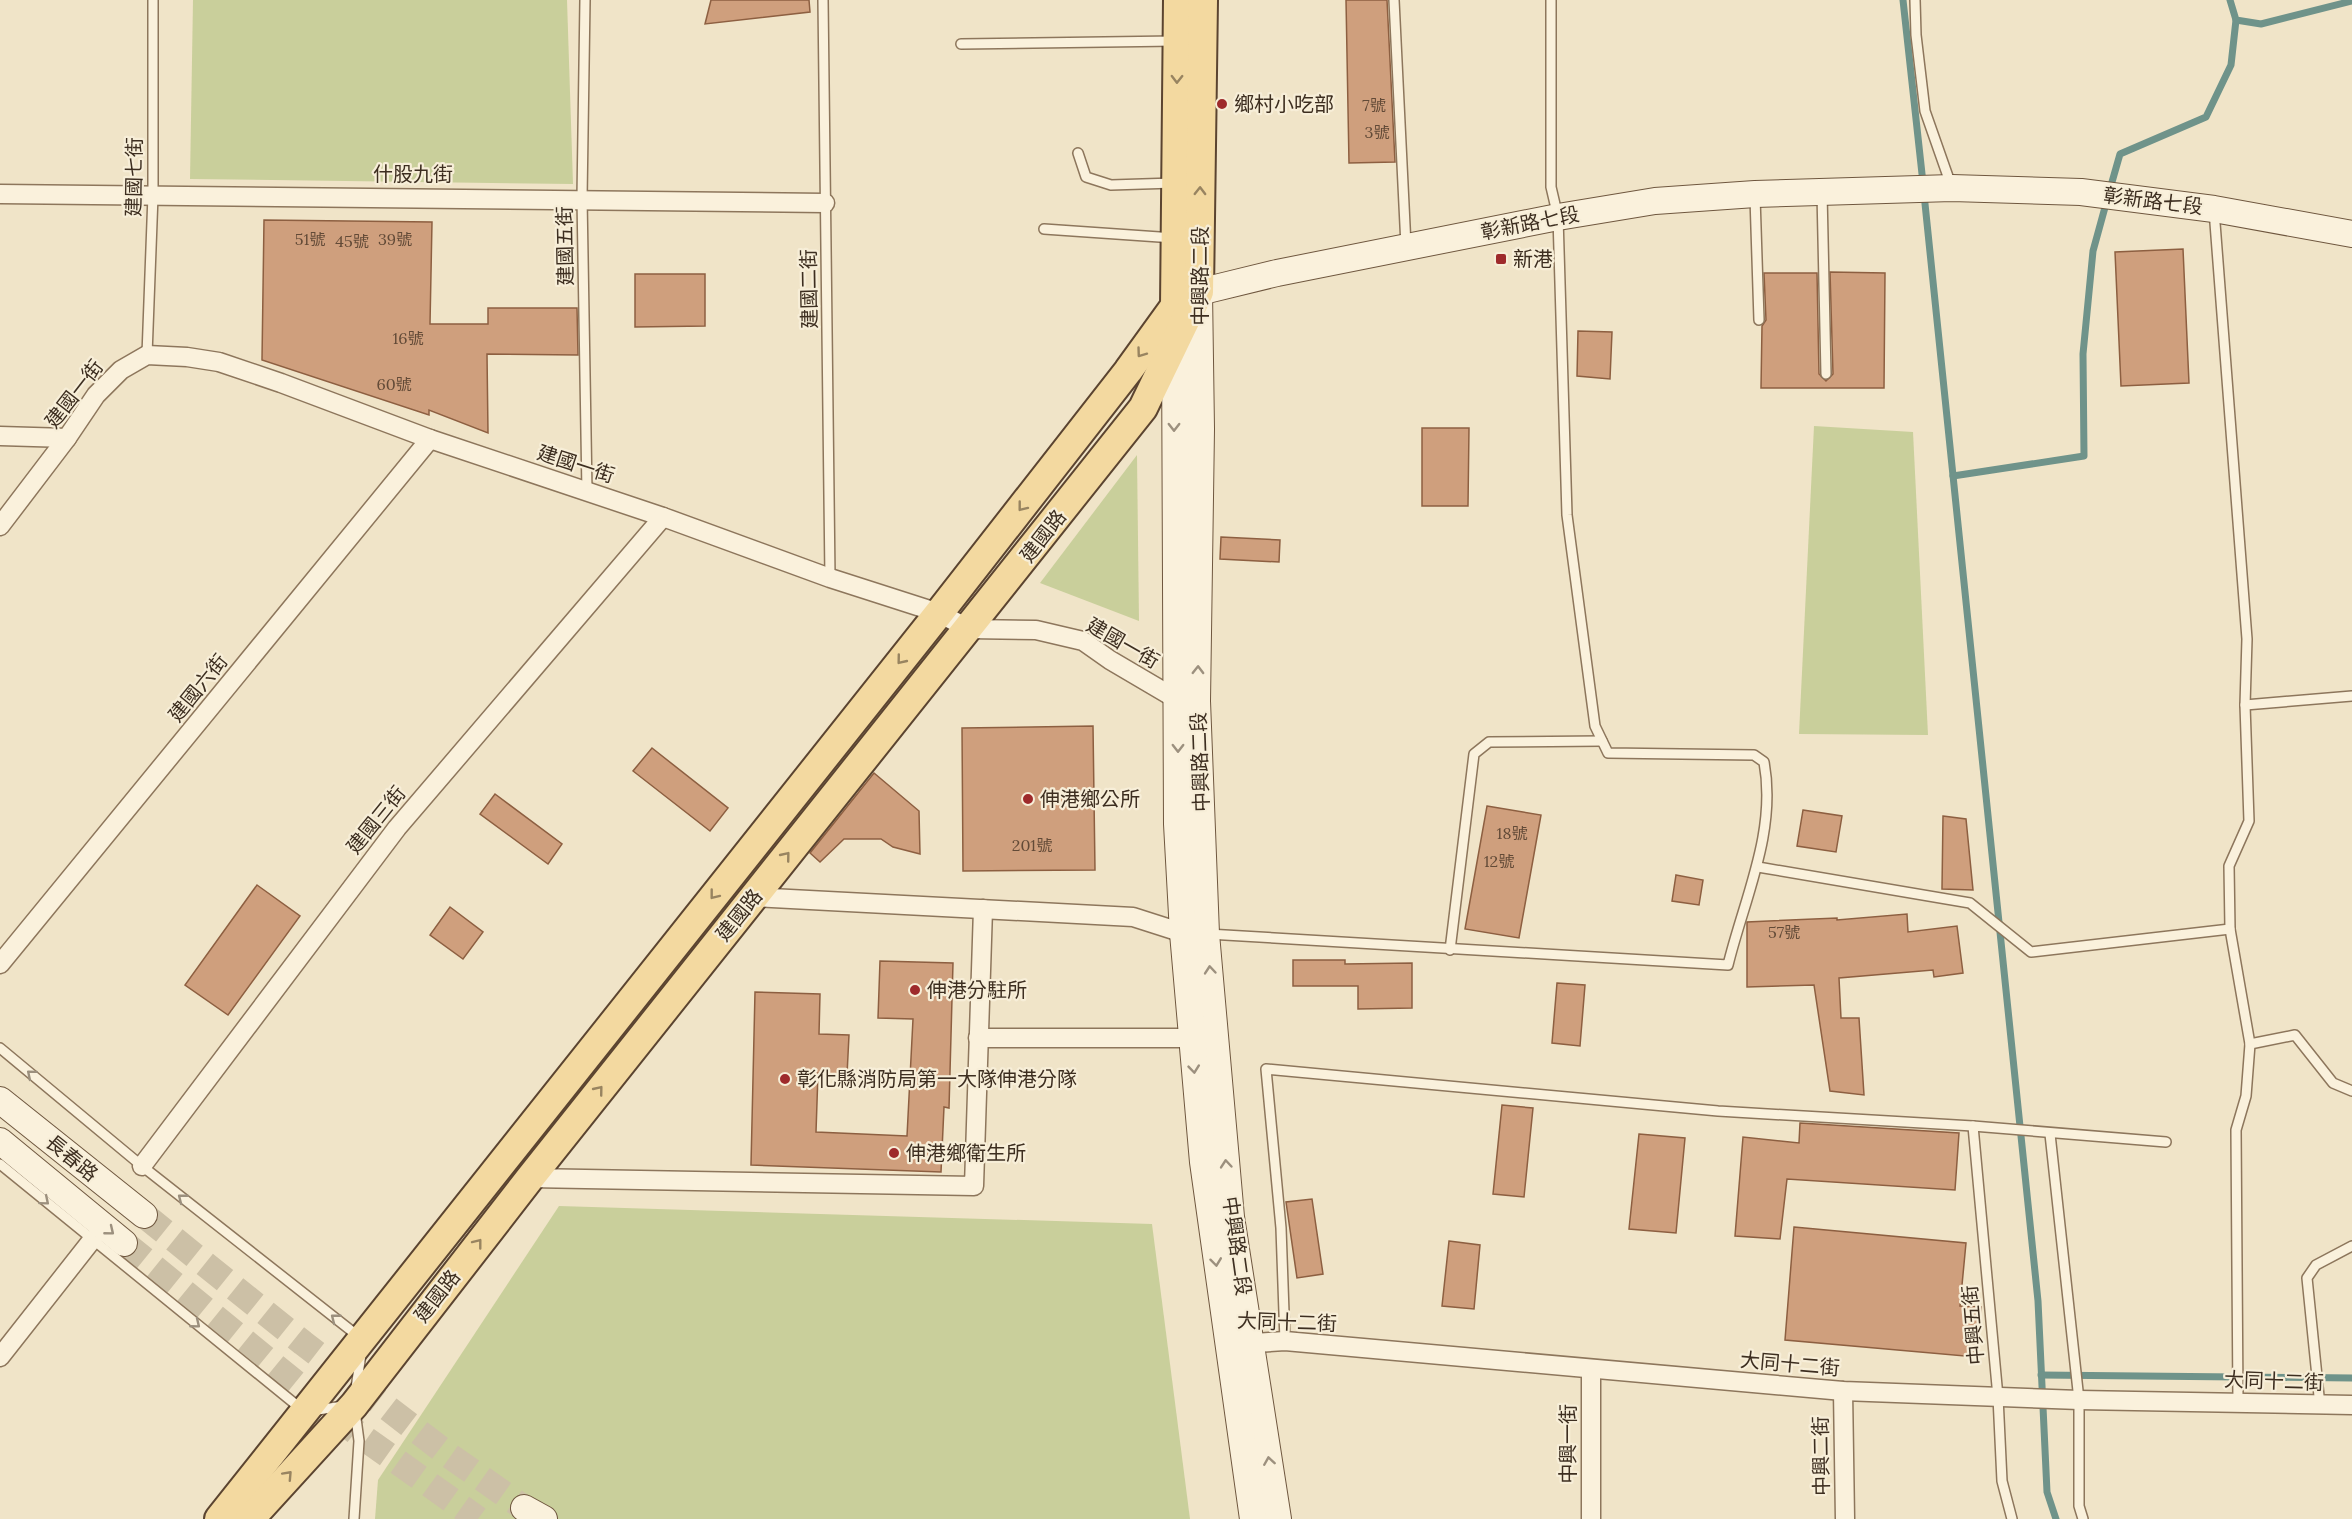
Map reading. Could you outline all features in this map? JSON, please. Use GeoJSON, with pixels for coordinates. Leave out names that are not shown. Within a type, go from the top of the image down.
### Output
{"type":"FeatureCollection","features":[{"type":"Feature","properties":{"kind":"main road","name":"中興路二段"},"geometry":{"type":"LineString","coordinates":[[1178,0],[1190,41],[1200,292],[1201,429],[1188,700]]}},
{"type":"Feature","properties":{"kind":"main road","name":"中興路二段"},"geometry":{"type":"LineString","coordinates":[[1203,0],[1190,41],[1176,183],[1175,341],[1195,933],[1226,1343],[1253,1519]]}},
{"type":"Feature","properties":{"kind":"main road","name":"彰新路七段"},"geometry":{"type":"LineString","coordinates":[[1175,306],[1200,292],[1406,246],[1655,201],[1755,194],[1952,188],[2081,192],[2214,209],[2352,234]]}},
{"type":"Feature","properties":{"kind":"main road","name":"建國路"},"geometry":{"type":"LineString","coordinates":[[250,1519],[354,1405],[530,1178],[1143,408],[1200,292]]}},
{"type":"Feature","properties":{"kind":"main road","name":"建國路"},"geometry":{"type":"LineString","coordinates":[[219,1519],[939,614],[1128,371],[1175,306]]}},
{"type":"Feature","properties":{"kind":"main road","name":"中興路二段"},"geometry":{"type":"LineString","coordinates":[[1203,1038],[1278,1519]]}},
{"type":"Feature","properties":{"kind":"main road","name":"長春路"},"geometry":{"type":"LineString","coordinates":[[0,1100],[144,1215]]}},
{"type":"Feature","properties":{"kind":"main road","name":"長春路"},"geometry":{"type":"LineString","coordinates":[[0,1141],[124,1243]]}},
{"type":"Feature","properties":{"kind":"street","name":"什股九街"},"geometry":{"type":"LineString","coordinates":[[0,194],[582,198],[825,203]]}},
{"type":"Feature","properties":{"kind":"street","name":"建國一街"},"geometry":{"type":"LineString","coordinates":[[0,526],[67,438],[96,395],[121,370],[147,355],[219,362],[430,439],[663,517],[830,578],[939,614],[969,629],[1036,630],[1083,641],[1110,660],[1188,700]]}},
{"type":"Feature","properties":{"kind":"street"},"geometry":{"type":"LineString","coordinates":[[0,436],[67,438]]}},
{"type":"Feature","properties":{"kind":"street","name":"建國六街"},"geometry":{"type":"LineString","coordinates":[[0,964],[430,439]]}},
{"type":"Feature","properties":{"kind":"street","name":"建國三街"},"geometry":{"type":"LineString","coordinates":[[142,1166],[397,828],[663,517]]}},
{"type":"Feature","properties":{"kind":"street"},"geometry":{"type":"LineString","coordinates":[[753,897],[1133,917],[1195,933]]}},
{"type":"Feature","properties":{"kind":"street"},"geometry":{"type":"LineString","coordinates":[[530,1178],[974,1186],[983,909]]}},
{"type":"Feature","properties":{"kind":"street"},"geometry":{"type":"LineString","coordinates":[[978,1038],[1203,1038]]}},
{"type":"Feature","properties":{"kind":"street"},"geometry":{"type":"LineString","coordinates":[[0,1357],[92,1240]]}},
{"type":"Feature","properties":{"kind":"street","name":"大同十二街"},"geometry":{"type":"LineString","coordinates":[[1226,1343],[1251,1345],[1285,1341],[1843,1391],[2078,1400],[2352,1405]]}},
{"type":"Feature","properties":{"kind":"street","name":"中興一街"},"geometry":{"type":"LineString","coordinates":[[1591,1370],[1591,1519]]}},
{"type":"Feature","properties":{"kind":"street","name":"中興二街"},"geometry":{"type":"LineString","coordinates":[[1843,1391],[1845,1519]]}},
{"type":"Feature","properties":{"kind":"lane","name":"建國七街"},"geometry":{"type":"LineString","coordinates":[[147,355],[153,195],[153,0]]}},
{"type":"Feature","properties":{"kind":"lane","name":"建國五街"},"geometry":{"type":"LineString","coordinates":[[585,0],[582,198],[587,492]]}},
{"type":"Feature","properties":{"kind":"lane","name":"建國二街"},"geometry":{"type":"LineString","coordinates":[[823,0],[830,578]]}},
{"type":"Feature","properties":{"kind":"lane"},"geometry":{"type":"LineString","coordinates":[[1394,0],[1406,246]]}},
{"type":"Feature","properties":{"kind":"lane"},"geometry":{"type":"LineString","coordinates":[[1195,933],[1728,965],[1739,921],[1758,867],[1768,783],[1764,762],[1754,755],[1608,753],[1595,726],[1567,515],[1558,217],[1551,187],[1551,0]]}},
{"type":"Feature","properties":{"kind":"lane"},"geometry":{"type":"LineString","coordinates":[[1915,0],[1916,35],[1925,111],[1952,188]]}},
{"type":"Feature","properties":{"kind":"lane"},"geometry":{"type":"LineString","coordinates":[[961,44],[1190,41]]}},
{"type":"Feature","properties":{"kind":"lane"},"geometry":{"type":"LineString","coordinates":[[1078,153],[1086,177],[1111,185],[1176,183]]}},
{"type":"Feature","properties":{"kind":"lane"},"geometry":{"type":"LineString","coordinates":[[1822,191],[1827,374]]}},
{"type":"Feature","properties":{"kind":"lane"},"geometry":{"type":"LineString","coordinates":[[1755,194],[1759,320]]}},
{"type":"Feature","properties":{"kind":"lane"},"geometry":{"type":"LineString","coordinates":[[2214,209],[2247,639],[2245,705],[2249,821],[2229,866],[2230,928],[2250,1044],[2246,1096],[2236,1130],[2238,1402]]}},
{"type":"Feature","properties":{"kind":"lane"},"geometry":{"type":"LineString","coordinates":[[1044,230],[1175,238]]}},
{"type":"Feature","properties":{"kind":"lane"},"geometry":{"type":"LineString","coordinates":[[2245,705],[2352,696]]}},
{"type":"Feature","properties":{"kind":"lane"},"geometry":{"type":"LineString","coordinates":[[1450,950],[1474,753],[1489,742],[1602,741]]}},
{"type":"Feature","properties":{"kind":"lane"},"geometry":{"type":"LineString","coordinates":[[1758,867],[1970,903],[2031,952],[2230,928]]}},
{"type":"Feature","properties":{"kind":"lane"},"geometry":{"type":"LineString","coordinates":[[2250,1044],[2295,1035],[2333,1083],[2352,1091]]}},
{"type":"Feature","properties":{"kind":"lane"},"geometry":{"type":"LineString","coordinates":[[0,1048],[142,1166],[363,1340],[354,1405],[359,1441],[354,1519]]}},
{"type":"Feature","properties":{"kind":"lane"},"geometry":{"type":"LineString","coordinates":[[1285,1341],[1281,1228],[1266,1069],[1718,1111],[1973,1126],[2166,1142]]}},
{"type":"Feature","properties":{"kind":"lane","name":"中興五街"},"geometry":{"type":"LineString","coordinates":[[1973,1126],[1999,1397],[2002,1481],[2012,1519]]}},
{"type":"Feature","properties":{"kind":"lane"},"geometry":{"type":"LineString","coordinates":[[2050,1134],[2078,1400],[2079,1506],[2083,1519]]}},
{"type":"Feature","properties":{"kind":"lane"},"geometry":{"type":"LineString","coordinates":[[0,1164],[305,1412],[354,1405]]}},
{"type":"Feature","properties":{"kind":"lane"},"geometry":{"type":"LineString","coordinates":[[2320,1406],[2307,1278],[2316,1265],[2352,1246]]}},
{"type":"Feature","properties":{"kind":"green space"},"geometry":{"type":"Polygon","coordinates":[[[193,0],[567,0],[573,184],[190,179],[193,0]]]}},
{"type":"Feature","properties":{"kind":"green space"},"geometry":{"type":"Polygon","coordinates":[[[1814,426],[1913,432],[1928,735],[1799,734],[1814,426]]]}},
{"type":"Feature","properties":{"kind":"green space"},"geometry":{"type":"Polygon","coordinates":[[[1137,455],[1139,621],[1040,583],[1137,455]]]}},
{"type":"Feature","properties":{"kind":"green space"},"geometry":{"type":"Polygon","coordinates":[[[559,1206],[1152,1224],[1190,1519],[375,1519],[378,1480],[559,1206]]]}},
{"type":"Feature","properties":{"kind":"building"},"geometry":{"type":"Polygon","coordinates":[[[711,0],[809,0],[810,12],[705,24],[711,0]]]}},
{"type":"Feature","properties":{"kind":"building"},"geometry":{"type":"Polygon","coordinates":[[[1346,0],[1387,0],[1395,162],[1349,163],[1346,0]]]}},
{"type":"Feature","properties":{"kind":"building"},"geometry":{"type":"Polygon","coordinates":[[[264,220],[432,222],[430,324],[488,324],[488,308],[577,308],[578,355],[487,354],[488,433],[429,410],[429,415],[262,360],[264,220]]]}},
{"type":"Feature","properties":{"kind":"building"},"geometry":{"type":"Polygon","coordinates":[[[2183,249],[2189,383],[2121,386],[2115,252],[2183,249]]]}},
{"type":"Feature","properties":{"kind":"building"},"geometry":{"type":"Polygon","coordinates":[[[1830,272],[1885,273],[1884,388],[1761,388],[1762,326],[1766,320],[1764,273],[1817,273],[1819,374],[1826,381],[1833,374],[1830,272]]]}},
{"type":"Feature","properties":{"kind":"building"},"geometry":{"type":"Polygon","coordinates":[[[635,274],[705,274],[705,326],[635,327],[635,274]]]}},
{"type":"Feature","properties":{"kind":"building"},"geometry":{"type":"Polygon","coordinates":[[[1578,331],[1612,332],[1610,379],[1577,376],[1578,331]]]}},
{"type":"Feature","properties":{"kind":"building"},"geometry":{"type":"Polygon","coordinates":[[[1422,428],[1469,428],[1468,506],[1422,506],[1422,428]]]}},
{"type":"Feature","properties":{"kind":"building"},"geometry":{"type":"Polygon","coordinates":[[[1221,537],[1280,540],[1279,562],[1220,559],[1221,537]]]}},
{"type":"Feature","properties":{"kind":"building","name":"伸港鄉公所"},"geometry":{"type":"Polygon","coordinates":[[[1093,726],[1095,870],[963,871],[962,728],[1093,726]]]}},
{"type":"Feature","properties":{"kind":"building"},"geometry":{"type":"Polygon","coordinates":[[[652,748],[728,808],[710,831],[633,771],[652,748]]]}},
{"type":"Feature","properties":{"kind":"building"},"geometry":{"type":"Polygon","coordinates":[[[874,773],[919,811],[920,854],[893,847],[881,839],[844,839],[820,862],[810,853],[874,773]]]}},
{"type":"Feature","properties":{"kind":"building"},"geometry":{"type":"Polygon","coordinates":[[[495,794],[562,844],[548,864],[480,814],[495,794]]]}},
{"type":"Feature","properties":{"kind":"building"},"geometry":{"type":"Polygon","coordinates":[[[1487,806],[1541,815],[1519,938],[1465,929],[1487,806]]]}},
{"type":"Feature","properties":{"kind":"building"},"geometry":{"type":"Polygon","coordinates":[[[1803,810],[1842,816],[1836,852],[1797,846],[1803,810]]]}},
{"type":"Feature","properties":{"kind":"building"},"geometry":{"type":"Polygon","coordinates":[[[1943,816],[1966,819],[1973,890],[1942,889],[1943,816]]]}},
{"type":"Feature","properties":{"kind":"building"},"geometry":{"type":"Polygon","coordinates":[[[1676,875],[1703,880],[1699,905],[1672,901],[1676,875]]]}},
{"type":"Feature","properties":{"kind":"building"},"geometry":{"type":"Polygon","coordinates":[[[257,885],[300,916],[228,1015],[185,985],[257,885]]]}},
{"type":"Feature","properties":{"kind":"building"},"geometry":{"type":"Polygon","coordinates":[[[450,907],[483,932],[463,959],[430,935],[450,907]]]}},
{"type":"Feature","properties":{"kind":"building"},"geometry":{"type":"Polygon","coordinates":[[[1907,914],[1908,932],[1957,926],[1963,973],[1934,977],[1933,970],[1839,978],[1841,1018],[1859,1018],[1864,1095],[1830,1091],[1814,985],[1747,987],[1747,922],[1837,918],[1837,920],[1907,914]]]}},
{"type":"Feature","properties":{"kind":"building"},"geometry":{"type":"Polygon","coordinates":[[[1293,960],[1345,960],[1345,964],[1412,963],[1412,1008],[1358,1009],[1358,986],[1293,986],[1293,960]]]}},
{"type":"Feature","properties":{"kind":"building"},"geometry":{"type":"Polygon","coordinates":[[[880,961],[953,963],[949,1108],[944,1107],[941,1172],[751,1165],[755,992],[820,994],[819,1034],[849,1035],[847,1075],[818,1073],[816,1132],[907,1136],[913,1019],[878,1018],[880,961]]]}},
{"type":"Feature","properties":{"kind":"building"},"geometry":{"type":"Polygon","coordinates":[[[1557,983],[1585,985],[1580,1046],[1552,1043],[1557,983]]]}},
{"type":"Feature","properties":{"kind":"building"},"geometry":{"type":"Polygon","coordinates":[[[1502,1105],[1533,1108],[1524,1197],[1493,1194],[1502,1105]]]}},
{"type":"Feature","properties":{"kind":"building"},"geometry":{"type":"Polygon","coordinates":[[[1800,1123],[1959,1133],[1955,1190],[1787,1179],[1780,1239],[1735,1236],[1743,1137],[1799,1143],[1800,1123]]]}},
{"type":"Feature","properties":{"kind":"building"},"geometry":{"type":"Polygon","coordinates":[[[1639,1134],[1685,1138],[1676,1233],[1629,1229],[1639,1134]]]}},
{"type":"Feature","properties":{"kind":"building"},"geometry":{"type":"Polygon","coordinates":[[[1312,1199],[1323,1274],[1297,1278],[1286,1202],[1312,1199]]]}},
{"type":"Feature","properties":{"kind":"building"},"geometry":{"type":"Polygon","coordinates":[[[1794,1227],[1966,1243],[1960,1306],[1981,1307],[1976,1357],[1785,1340],[1794,1227]]]}},
{"type":"Feature","properties":{"kind":"building"},"geometry":{"type":"Polygon","coordinates":[[[1449,1241],[1480,1245],[1474,1309],[1442,1306],[1449,1241]]]}},
{"type":"Feature","properties":{"kind":"waterway"},"geometry":{"type":"LineString","coordinates":[[1903,0],[1923,183]]}},
{"type":"Feature","properties":{"kind":"waterway"},"geometry":{"type":"LineString","coordinates":[[2230,0],[2236,20],[2261,24],[2352,1]]}},
{"type":"Feature","properties":{"kind":"waterway"},"geometry":{"type":"LineString","coordinates":[[2110,189],[2120,154],[2206,117],[2231,65],[2236,20]]}},
{"type":"Feature","properties":{"kind":"waterway"},"geometry":{"type":"LineString","coordinates":[[1924,194],[2038,1301],[2047,1492],[2056,1519]]}},
{"type":"Feature","properties":{"kind":"waterway"},"geometry":{"type":"LineString","coordinates":[[1953,476],[2084,456],[2083,354],[2093,251],[2107,200]]}},
{"type":"Feature","properties":{"kind":"waterway"},"geometry":{"type":"LineString","coordinates":[[2041,1375],[2352,1378]]}},
{"type":"Feature","properties":{"kind":"tunnel"},"geometry":{"type":"LineString","coordinates":[[144,1215],[303,1343],[450,1456],[524,1508]]}},
{"type":"Feature","properties":{"kind":"tunnel"},"geometry":{"type":"LineString","coordinates":[[124,1243],[357,1433],[478,1519]]}},
{"type":"Feature","properties":{"kind":"place","name":"鄉村小吃部"},"geometry":{"type":"Point","coordinates":[1222,104]}},
{"type":"Feature","properties":{"kind":"place","name":"新港"},"geometry":{"type":"Point","coordinates":[1501,259]}},
{"type":"Feature","properties":{"kind":"place","name":"伸港鄉公所"},"geometry":{"type":"Point","coordinates":[1028,799]}},
{"type":"Feature","properties":{"kind":"place","name":"伸港分駐所"},"geometry":{"type":"Point","coordinates":[915,990]}},
{"type":"Feature","properties":{"kind":"place","name":"彰化縣消防局第一大隊伸港分隊"},"geometry":{"type":"Point","coordinates":[785,1079]}},
{"type":"Feature","properties":{"kind":"place","name":"伸港鄉衛生所"},"geometry":{"type":"Point","coordinates":[894,1153]}}]}
